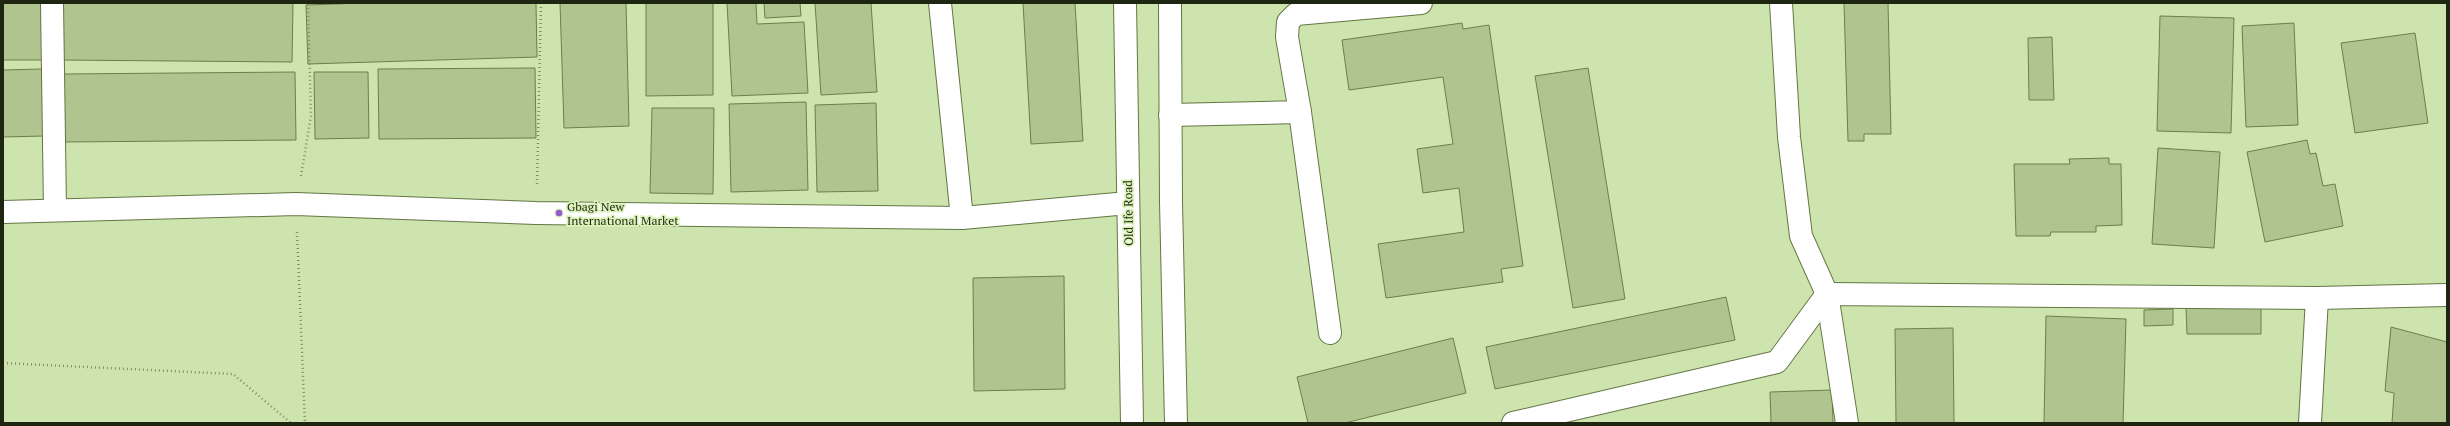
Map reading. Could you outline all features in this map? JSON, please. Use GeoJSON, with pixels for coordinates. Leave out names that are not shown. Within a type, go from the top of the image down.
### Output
{"type":"FeatureCollection","features":[{"type":"Feature","properties":{"kind":"street"},"geometry":{"type":"LineString","coordinates":[[52,3],[55,210]]}},
{"type":"Feature","properties":{"kind":"street"},"geometry":{"type":"LineString","coordinates":[[940,3],[962,218]]}},
{"type":"Feature","properties":{"kind":"street","name":"Old Ife Road"},"geometry":{"type":"LineString","coordinates":[[1125,3],[1132,423]]}},
{"type":"Feature","properties":{"kind":"street"},"geometry":{"type":"LineString","coordinates":[[1170,3],[1170,115],[1176,423]]}},
{"type":"Feature","properties":{"kind":"street"},"geometry":{"type":"LineString","coordinates":[[1330,333],[1300,112],[1287,37],[1288,22],[1296,14],[1421,3]]}},
{"type":"Feature","properties":{"kind":"street"},"geometry":{"type":"LineString","coordinates":[[1781,3],[1789,137],[1801,236],[1827,294],[1847,423]]}},
{"type":"Feature","properties":{"kind":"street"},"geometry":{"type":"LineString","coordinates":[[1170,115],[1300,112]]}},
{"type":"Feature","properties":{"kind":"street"},"geometry":{"type":"LineString","coordinates":[[3,212],[296,204],[536,213],[962,218],[1128,203]]}},
{"type":"Feature","properties":{"kind":"street"},"geometry":{"type":"LineString","coordinates":[[1827,294],[2318,298],[2447,295]]}},
{"type":"Feature","properties":{"kind":"street"},"geometry":{"type":"LineString","coordinates":[[1513,423],[1777,362],[1827,294]]}},
{"type":"Feature","properties":{"kind":"street"},"geometry":{"type":"LineString","coordinates":[[2310,423],[2318,298]]}},
{"type":"Feature","properties":{"kind":"path"},"geometry":{"type":"LineString","coordinates":[[536,213],[541,3]]}},
{"type":"Feature","properties":{"kind":"path"},"geometry":{"type":"LineString","coordinates":[[3,364],[233,374],[291,423]]}},
{"type":"Feature","properties":{"kind":"building"},"geometry":{"type":"Polygon","coordinates":[[[3,3],[48,3],[48,60],[3,60],[3,3]]]}},
{"type":"Feature","properties":{"kind":"building"},"geometry":{"type":"Polygon","coordinates":[[[59,3],[293,3],[292,62],[59,60],[59,3]]]}},
{"type":"Feature","properties":{"kind":"building"},"geometry":{"type":"Polygon","coordinates":[[[363,3],[536,3],[537,57],[308,64],[306,5],[363,3]]]}},
{"type":"Feature","properties":{"kind":"building"},"geometry":{"type":"Polygon","coordinates":[[[560,3],[626,3],[629,126],[564,128],[560,3]]]}},
{"type":"Feature","properties":{"kind":"building"},"geometry":{"type":"Polygon","coordinates":[[[646,3],[713,3],[713,95],[646,96],[646,3]]]}},
{"type":"Feature","properties":{"kind":"building"},"geometry":{"type":"Polygon","coordinates":[[[727,3],[756,3],[757,24],[804,22],[808,93],[732,96],[727,3]]]}},
{"type":"Feature","properties":{"kind":"building"},"geometry":{"type":"Polygon","coordinates":[[[764,3],[800,3],[801,16],[765,18],[764,3]]]}},
{"type":"Feature","properties":{"kind":"building"},"geometry":{"type":"Polygon","coordinates":[[[815,3],[871,3],[877,92],[821,95],[815,3]]]}},
{"type":"Feature","properties":{"kind":"building"},"geometry":{"type":"Polygon","coordinates":[[[1023,3],[1075,3],[1083,141],[1031,144],[1023,3]]]}},
{"type":"Feature","properties":{"kind":"building"},"geometry":{"type":"Polygon","coordinates":[[[1844,3],[1888,3],[1891,134],[1864,134],[1864,141],[1848,141],[1844,3]]]}},
{"type":"Feature","properties":{"kind":"building"},"geometry":{"type":"Polygon","coordinates":[[[2160,16],[2234,18],[2231,133],[2157,131],[2160,16]]]}},
{"type":"Feature","properties":{"kind":"building"},"geometry":{"type":"Polygon","coordinates":[[[1462,23],[1463,29],[1489,25],[1523,266],[1501,269],[1503,282],[1386,298],[1378,244],[1464,232],[1459,188],[1423,193],[1417,149],[1453,144],[1443,77],[1349,90],[1342,40],[1462,23]]]}},
{"type":"Feature","properties":{"kind":"building"},"geometry":{"type":"Polygon","coordinates":[[[2294,23],[2298,125],[2246,127],[2242,26],[2294,23]]]}},
{"type":"Feature","properties":{"kind":"building"},"geometry":{"type":"Polygon","coordinates":[[[2415,33],[2428,123],[2355,133],[2341,43],[2415,33]]]}},
{"type":"Feature","properties":{"kind":"building"},"geometry":{"type":"Polygon","coordinates":[[[2052,37],[2054,100],[2029,100],[2028,38],[2052,37]]]}},
{"type":"Feature","properties":{"kind":"building"},"geometry":{"type":"Polygon","coordinates":[[[535,68],[536,138],[379,139],[378,69],[535,68]]]}},
{"type":"Feature","properties":{"kind":"building"},"geometry":{"type":"Polygon","coordinates":[[[1588,68],[1625,299],[1573,308],[1535,76],[1588,68]]]}},
{"type":"Feature","properties":{"kind":"building"},"geometry":{"type":"Polygon","coordinates":[[[42,69],[44,136],[3,137],[3,70],[42,69]]]}},
{"type":"Feature","properties":{"kind":"building"},"geometry":{"type":"Polygon","coordinates":[[[295,72],[296,140],[63,142],[63,74],[295,72]]]}},
{"type":"Feature","properties":{"kind":"building"},"geometry":{"type":"Polygon","coordinates":[[[314,72],[368,72],[369,138],[315,139],[314,72]]]}},
{"type":"Feature","properties":{"kind":"building"},"geometry":{"type":"Polygon","coordinates":[[[806,102],[808,190],[731,192],[729,104],[806,102]]]}},
{"type":"Feature","properties":{"kind":"building"},"geometry":{"type":"Polygon","coordinates":[[[876,103],[878,191],[817,192],[815,105],[876,103]]]}},
{"type":"Feature","properties":{"kind":"building"},"geometry":{"type":"Polygon","coordinates":[[[652,108],[714,108],[713,194],[650,193],[652,108]]]}},
{"type":"Feature","properties":{"kind":"building"},"geometry":{"type":"Polygon","coordinates":[[[2307,140],[2310,154],[2316,153],[2323,186],[2335,184],[2343,226],[2265,242],[2247,152],[2307,140]]]}},
{"type":"Feature","properties":{"kind":"building"},"geometry":{"type":"Polygon","coordinates":[[[2158,148],[2220,152],[2214,248],[2152,244],[2158,148]]]}},
{"type":"Feature","properties":{"kind":"building"},"geometry":{"type":"Polygon","coordinates":[[[2109,158],[2109,164],[2121,164],[2122,225],[2096,226],[2096,232],[2051,232],[2050,236],[2016,236],[2014,164],[2070,164],[2069,159],[2109,158]]]}},
{"type":"Feature","properties":{"kind":"building"},"geometry":{"type":"Polygon","coordinates":[[[1064,276],[1065,389],[974,391],[973,278],[1064,276]]]}},
{"type":"Feature","properties":{"kind":"building"},"geometry":{"type":"Polygon","coordinates":[[[1726,297],[1735,340],[1495,389],[1486,347],[1726,297]]]}},
{"type":"Feature","properties":{"kind":"building"},"geometry":{"type":"Polygon","coordinates":[[[2186,307],[2261,307],[2261,334],[2187,334],[2186,307]]]}},
{"type":"Feature","properties":{"kind":"building"},"geometry":{"type":"Polygon","coordinates":[[[2173,309],[2173,325],[2144,326],[2144,310],[2173,309]]]}},
{"type":"Feature","properties":{"kind":"building"},"geometry":{"type":"Polygon","coordinates":[[[2046,316],[2126,319],[2123,423],[2044,423],[2046,316]]]}},
{"type":"Feature","properties":{"kind":"building"},"geometry":{"type":"Polygon","coordinates":[[[2391,327],[2447,342],[2447,423],[2392,423],[2394,393],[2385,391],[2391,327]]]}},
{"type":"Feature","properties":{"kind":"building"},"geometry":{"type":"Polygon","coordinates":[[[1953,328],[1954,423],[1896,423],[1895,329],[1953,328]]]}},
{"type":"Feature","properties":{"kind":"building"},"geometry":{"type":"Polygon","coordinates":[[[1453,338],[1466,393],[1345,423],[1308,423],[1297,377],[1453,338]]]}},
{"type":"Feature","properties":{"kind":"building"},"geometry":{"type":"Polygon","coordinates":[[[1832,390],[1833,423],[1771,423],[1770,392],[1832,390]]]}},
{"type":"Feature","properties":{"kind":"place","name":"Gbagi New International Market"},"geometry":{"type":"Point","coordinates":[559,213]}}]}
